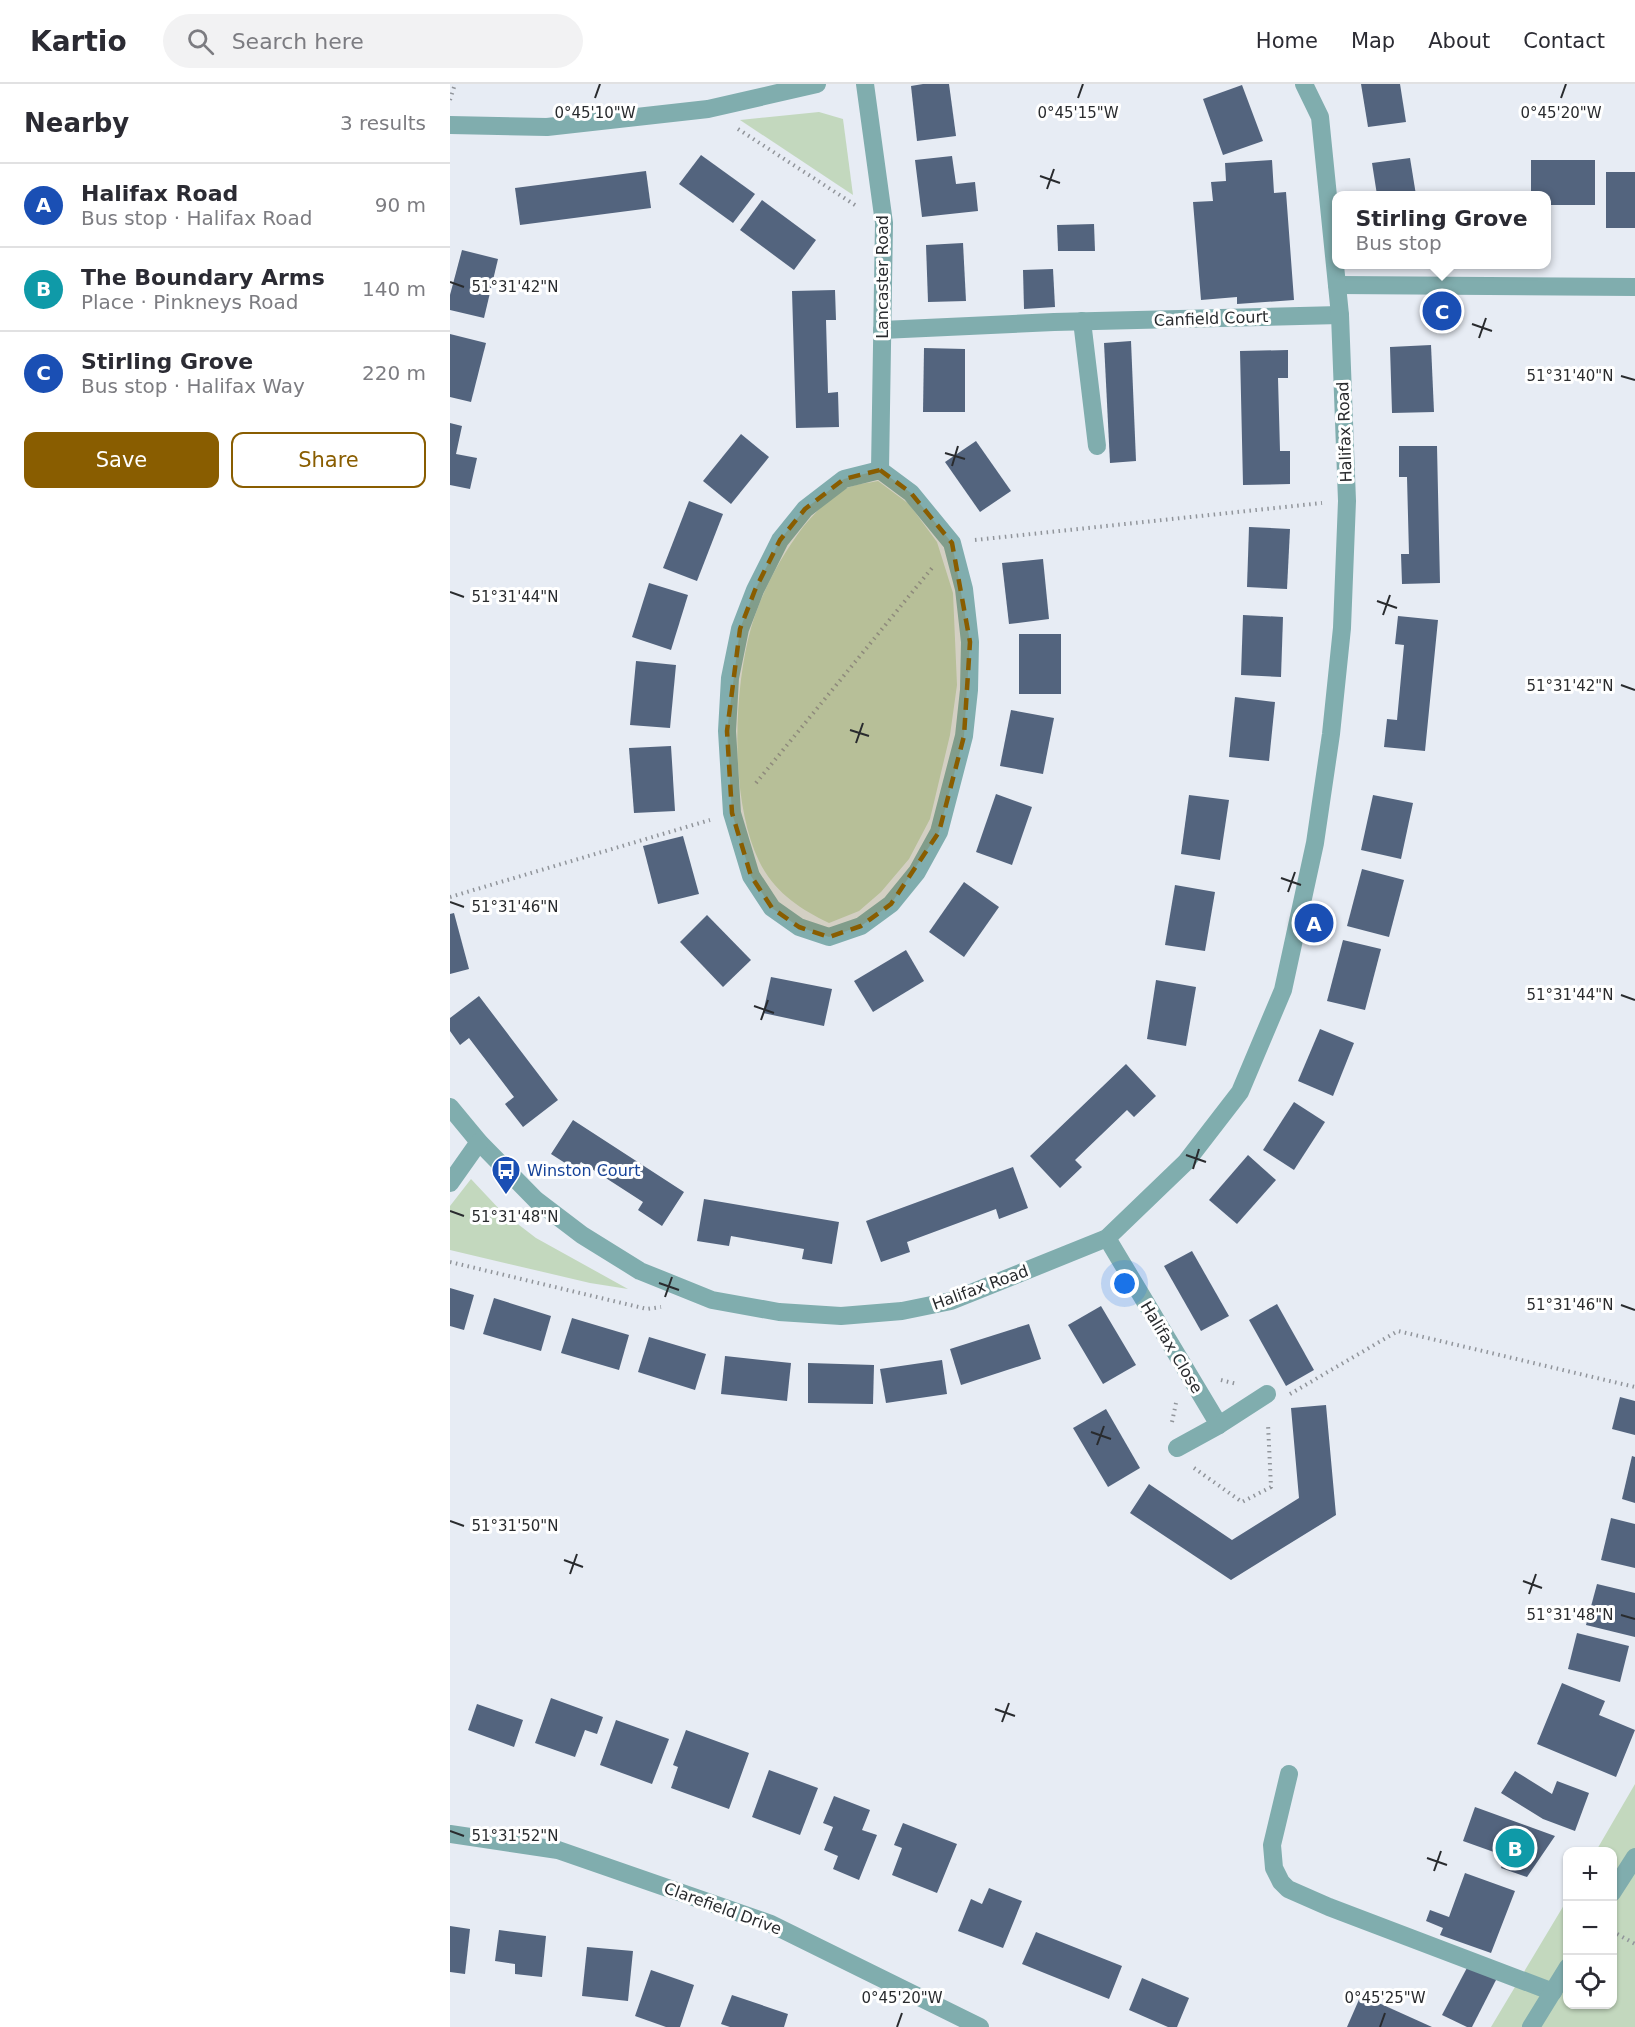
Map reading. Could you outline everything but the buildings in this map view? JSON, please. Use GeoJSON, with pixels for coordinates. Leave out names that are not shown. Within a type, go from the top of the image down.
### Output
{"type":"FeatureCollection","features":[{"type":"Feature","properties":{"kind":"street"},"geometry":{"type":"LineString","coordinates":[[450,125],[547,127],[708,109],[818,84]]}},
{"type":"Feature","properties":{"kind":"street","name":"Lancaster Road"},"geometry":{"type":"LineString","coordinates":[[865,84],[884,223],[880,470]]}},
{"type":"Feature","properties":{"kind":"street","name":"Halifax Road"},"geometry":{"type":"LineString","coordinates":[[1304,84],[1320,117],[1332,236]]}},
{"type":"Feature","properties":{"kind":"street","name":"Halifax Road"},"geometry":{"type":"LineString","coordinates":[[450,1107],[479,1142],[536,1200],[582,1235],[640,1271],[712,1300],[779,1312],[841,1316],[902,1311],[951,1301],[1107,1238],[1186,1162],[1240,1092],[1283,990],[1315,843],[1331,734],[1342,628],[1347,501],[1340,315],[1335,269]]}},
{"type":"Feature","properties":{"kind":"street"},"geometry":{"type":"LineString","coordinates":[[1337,285],[1635,287]]}},
{"type":"Feature","properties":{"kind":"street","name":"Canfield Court"},"geometry":{"type":"LineString","coordinates":[[882,330],[1082,321],[1340,315]]}},
{"type":"Feature","properties":{"kind":"street"},"geometry":{"type":"LineString","coordinates":[[1082,321],[1097,446]]}},
{"type":"Feature","properties":{"kind":"street"},"geometry":{"type":"LineString","coordinates":[[880,470],[911,493],[952,543],[964,590],[970,642],[969,690],[964,736],[939,832],[916,872],[891,904],[861,926],[829,937],[800,927],[772,908],[751,876],[732,813],[727,731],[730,678],[740,629],[755,590],[780,540],[806,509],[844,479],[880,470]]}},
{"type":"Feature","properties":{"kind":"street"},"geometry":{"type":"LineString","coordinates":[[450,1183],[479,1142]]}},
{"type":"Feature","properties":{"kind":"street","name":"Halifax Close"},"geometry":{"type":"LineString","coordinates":[[1107,1238],[1219,1425]]}},
{"type":"Feature","properties":{"kind":"street"},"geometry":{"type":"LineString","coordinates":[[1177,1448],[1219,1425],[1267,1394]]}},
{"type":"Feature","properties":{"kind":"street"},"geometry":{"type":"LineString","coordinates":[[1289,1774],[1272,1845],[1274,1868],[1281,1882],[1288,1888],[1329,1907],[1553,1992]]}},
{"type":"Feature","properties":{"kind":"street","name":"Clarefield Drive"},"geometry":{"type":"LineString","coordinates":[[450,1834],[558,1850],[771,1924],[980,2027]]}},
{"type":"Feature","properties":{"kind":"street"},"geometry":{"type":"LineString","coordinates":[[1617,1885],[1635,1857]]}},
{"type":"Feature","properties":{"kind":"street"},"geometry":{"type":"LineString","coordinates":[[1532,2027],[1563,1975]]}},
{"type":"Feature","properties":{"kind":"path"},"geometry":{"type":"LineString","coordinates":[[450,101],[455,84]]}},
{"type":"Feature","properties":{"kind":"path"},"geometry":{"type":"LineString","coordinates":[[708,109],[884,223]]}},
{"type":"Feature","properties":{"kind":"path"},"geometry":{"type":"LineString","coordinates":[[450,897],[732,813],[952,543],[1347,501]]}},
{"type":"Feature","properties":{"kind":"path"},"geometry":{"type":"LineString","coordinates":[[450,1262],[647,1309],[669,1306]]}},
{"type":"Feature","properties":{"kind":"path"},"geometry":{"type":"LineString","coordinates":[[1267,1394],[1288,1395],[1398,1331],[1635,1387]]}},
{"type":"Feature","properties":{"kind":"path"},"geometry":{"type":"LineString","coordinates":[[1617,1934],[1635,1944]]}},
{"type":"Feature","properties":{"kind":"highlighted area"},"geometry":{"type":"Polygon","coordinates":[[[880,470],[911,493],[952,543],[970,642],[964,736],[939,832],[891,904],[861,926],[829,937],[799,927],[772,908],[751,876],[732,813],[727,731],[740,629],[755,590],[780,540],[805,509],[844,479],[880,470]]]}},
{"type":"Feature","properties":{"kind":"green space"},"geometry":{"type":"Polygon","coordinates":[[[819,112],[843,119],[853,195],[740,120],[819,112]]]}},
{"type":"Feature","properties":{"kind":"green space"},"geometry":{"type":"Polygon","coordinates":[[[878,481],[909,504],[937,542],[953,593],[957,685],[950,735],[930,819],[909,859],[881,892],[859,911],[829,923],[808,912],[780,891],[759,861],[743,808],[739,778],[737,746],[741,683],[745,654],[755,615],[772,575],[795,538],[812,516],[835,495],[851,487],[878,481]]]}},
{"type":"Feature","properties":{"kind":"green space"},"geometry":{"type":"Polygon","coordinates":[[[471,1179],[502,1212],[536,1238],[628,1289],[590,1283],[450,1250],[450,1206],[471,1179]]]}},
{"type":"Feature","properties":{"kind":"green space"},"geometry":{"type":"Polygon","coordinates":[[[1635,1784],[1635,2027],[1491,2027],[1563,1907],[1563,2009],[1617,2009],[1617,1847],[1598,1847],[1635,1784]]]}},
{"type":"Feature","properties":{"kind":"place","name":"Stirling Grove"},"geometry":{"type":"Point","coordinates":[1442,311]}},
{"type":"Feature","properties":{"kind":"place","name":"Halifax Road"},"geometry":{"type":"Point","coordinates":[1314,923]}},
{"type":"Feature","properties":{"kind":"place","name":"Winston Court"},"geometry":{"type":"Point","coordinates":[506,1196]}},
{"type":"Feature","properties":{"kind":"place","name":"The Boundary Arms"},"geometry":{"type":"Point","coordinates":[1515,1848]}}]}
